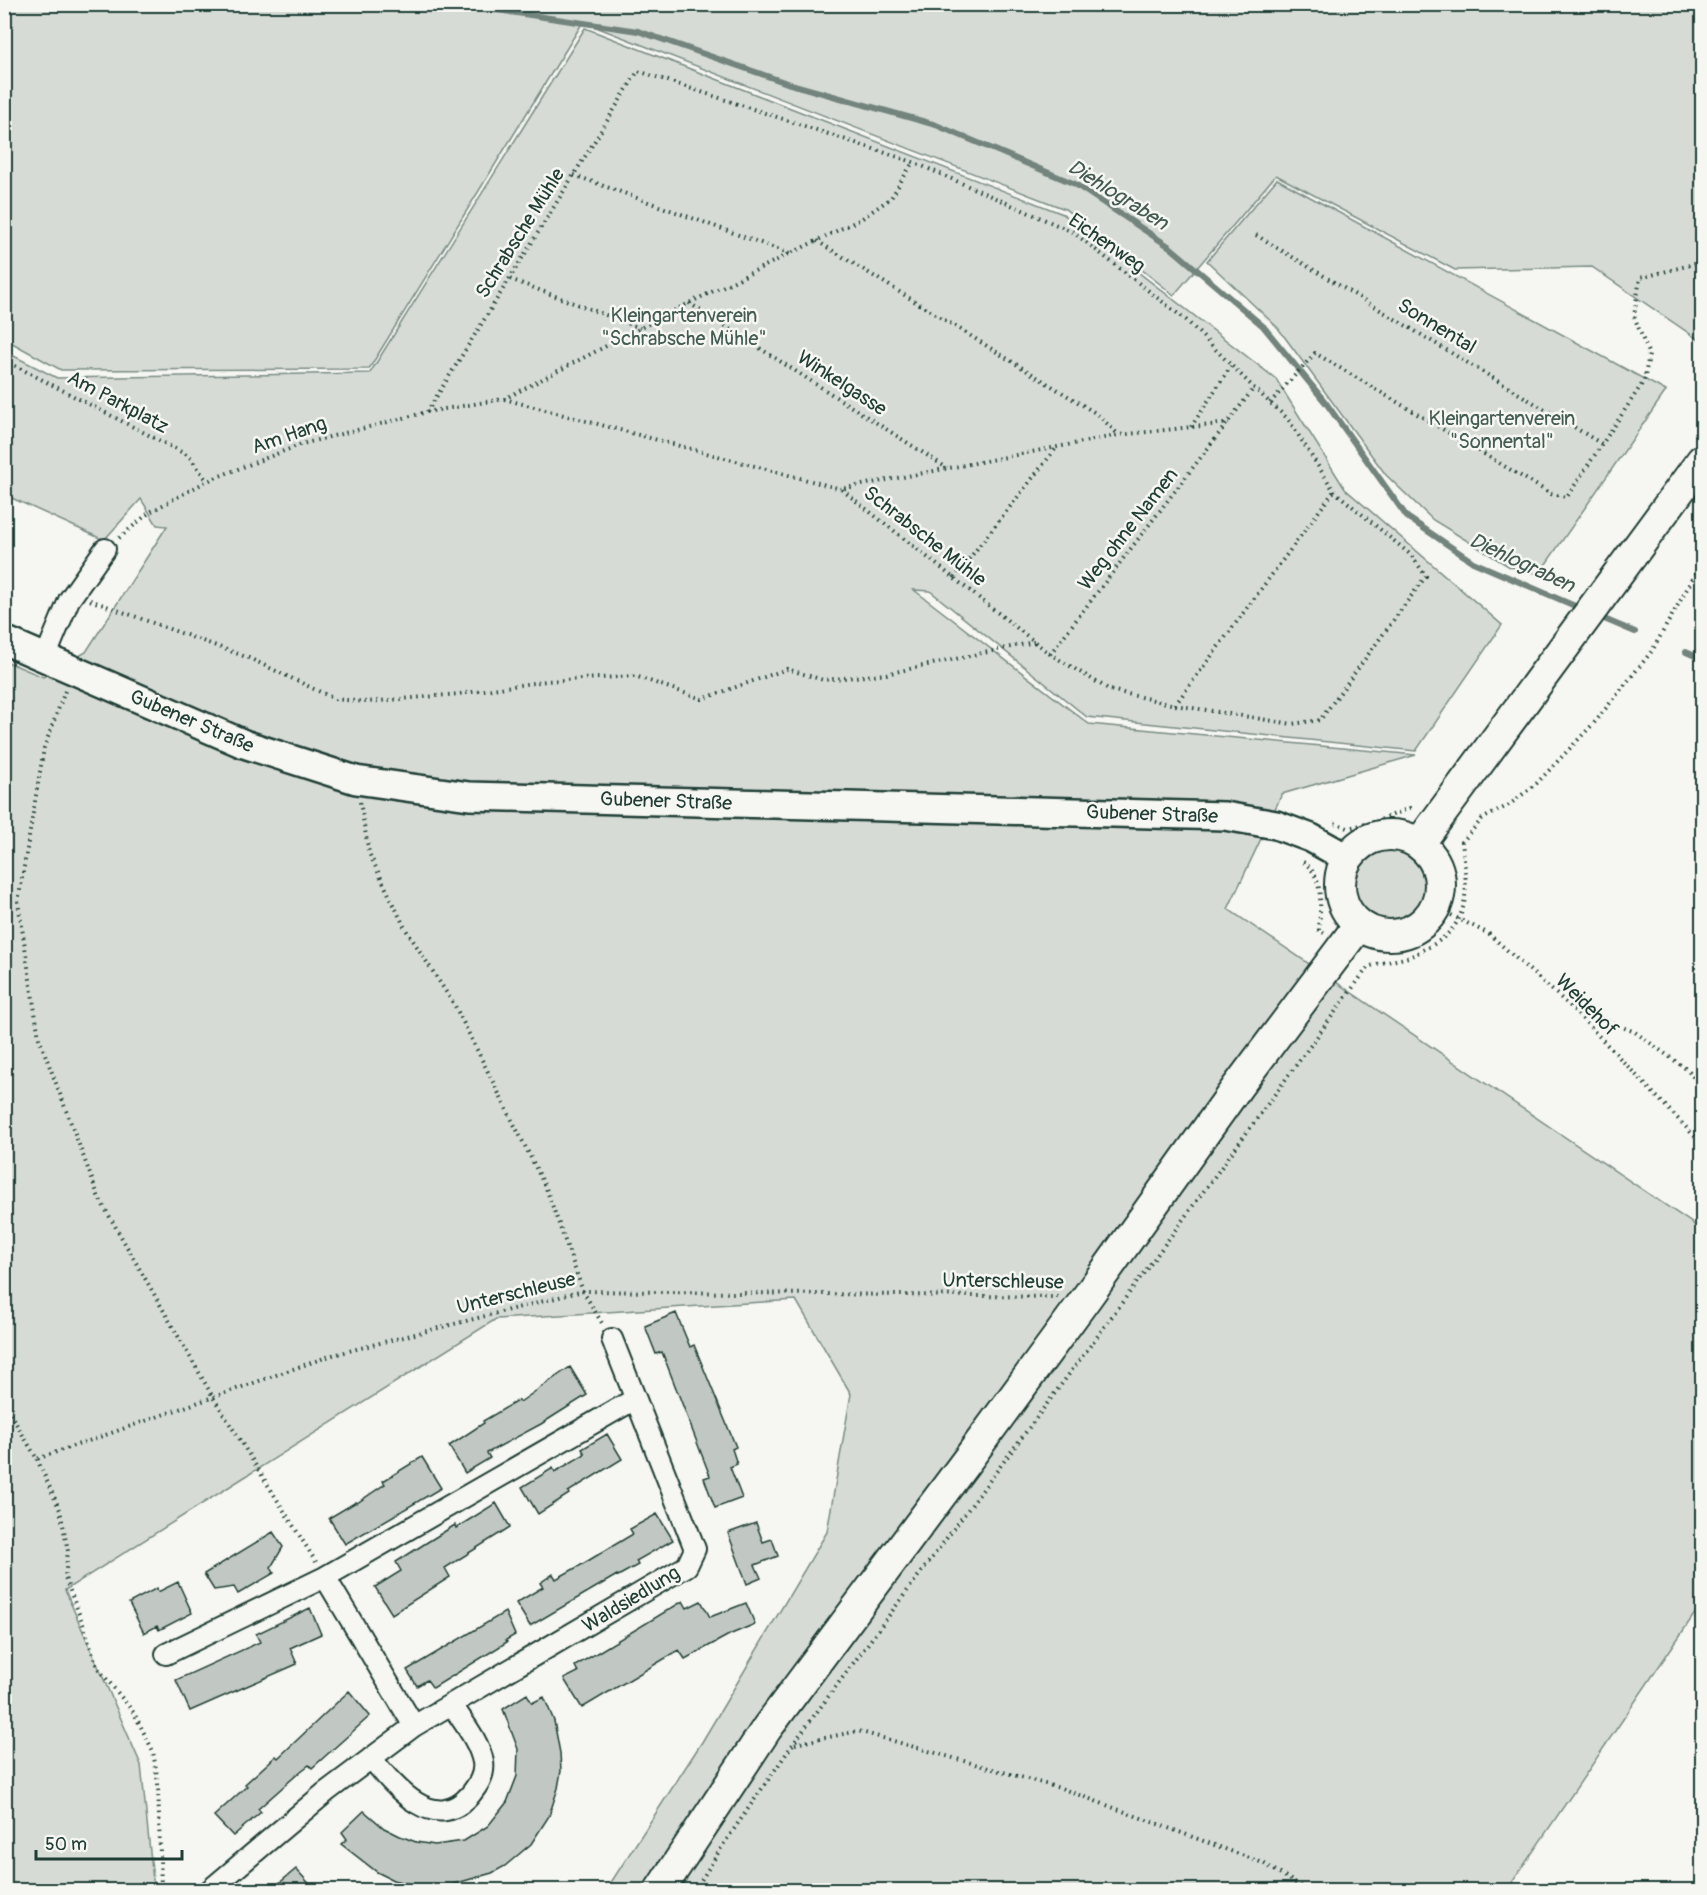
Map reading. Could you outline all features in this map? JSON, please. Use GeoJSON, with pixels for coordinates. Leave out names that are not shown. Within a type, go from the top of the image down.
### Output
{"type":"FeatureCollection","features":[{"type":"Feature","properties":{"kind":"main road"},"geometry":{"type":"LineString","coordinates":[[1419,844],[1702,460]]}},
{"type":"Feature","properties":{"kind":"main road","name":"Gubener Straße"},"geometry":{"type":"LineString","coordinates":[[4,640],[244,744],[356,780],[469,796],[1225,816],[1276,825],[1311,838],[1347,858]]}},
{"type":"Feature","properties":{"kind":"main road"},"geometry":{"type":"LineString","coordinates":[[1398,836],[1419,844],[1430,854],[1436,866],[1440,880],[1439,894],[1448,913],[1428,918],[1419,926],[1395,935],[1382,935],[1370,931],[1359,925],[1350,915],[1340,892],[1340,879],[1347,858],[1361,844],[1374,837],[1398,836]]}},
{"type":"Feature","properties":{"kind":"main road"},"geometry":{"type":"LineString","coordinates":[[660,1890],[767,1728],[1087,1298],[1238,1086],[1359,925]]}},
{"type":"Feature","properties":{"kind":"street"},"geometry":{"type":"LineString","coordinates":[[45,658],[74,594],[105,549]]}},
{"type":"Feature","properties":{"kind":"street","name":"Waldsiedlung"},"geometry":{"type":"LineString","coordinates":[[210,1890],[326,1792],[414,1726],[687,1566],[695,1549],[612,1338]]}},
{"type":"Feature","properties":{"kind":"street"},"geometry":{"type":"LineString","coordinates":[[166,1654],[325,1577],[635,1399]]}},
{"type":"Feature","properties":{"kind":"street"},"geometry":{"type":"LineString","coordinates":[[325,1577],[414,1726]]}},
{"type":"Feature","properties":{"kind":"street"},"geometry":{"type":"LineString","coordinates":[[371,1758],[394,1787],[411,1800],[430,1809],[452,1810],[474,1790],[482,1775],[483,1763],[479,1749],[452,1705]]}},
{"type":"Feature","properties":{"kind":"path","name":"Eichenweg"},"geometry":{"type":"LineString","coordinates":[[639,71],[914,162],[1073,232],[1186,320],[1288,419],[1334,491],[1411,555],[1426,576]]}},
{"type":"Feature","properties":{"kind":"path","name":"Schrabsche Mühle"},"geometry":{"type":"LineString","coordinates":[[427,411],[639,71]]}},
{"type":"Feature","properties":{"kind":"path"},"geometry":{"type":"LineString","coordinates":[[504,399],[689,303],[861,219],[891,198],[914,162]]}},
{"type":"Feature","properties":{"kind":"path"},"geometry":{"type":"LineString","coordinates":[[574,175],[792,254]]}},
{"type":"Feature","properties":{"kind":"path","name":"Sonnental"},"geometry":{"type":"LineString","coordinates":[[1256,234],[1602,444]]}},
{"type":"Feature","properties":{"kind":"path"},"geometry":{"type":"LineString","coordinates":[[817,241],[1097,414],[1119,435]]}},
{"type":"Feature","properties":{"kind":"path"},"geometry":{"type":"LineString","coordinates":[[1270,403],[1315,353],[1551,494],[1567,497],[1644,381],[1649,355],[1634,316],[1640,278],[1702,262]]}},
{"type":"Feature","properties":{"kind":"path"},"geometry":{"type":"LineString","coordinates":[[510,279],[641,328]]}},
{"type":"Feature","properties":{"kind":"path","name":"Winkelgasse"},"geometry":{"type":"LineString","coordinates":[[689,303],[947,468]]}},
{"type":"Feature","properties":{"kind":"path","name":"Am Parkplatz"},"geometry":{"type":"LineString","coordinates":[[4,360],[189,456],[207,482]]}},
{"type":"Feature","properties":{"kind":"path"},"geometry":{"type":"LineString","coordinates":[[1191,427],[1231,366]]}},
{"type":"Feature","properties":{"kind":"path","name":"Weg ohne Namen"},"geometry":{"type":"LineString","coordinates":[[1050,654],[1254,388]]}},
{"type":"Feature","properties":{"kind":"path"},"geometry":{"type":"LineString","coordinates":[[504,399],[841,489]]}},
{"type":"Feature","properties":{"kind":"path","name":"Am Hang"},"geometry":{"type":"LineString","coordinates":[[105,549],[150,512],[207,482],[302,444],[427,411],[504,399]]}},
{"type":"Feature","properties":{"kind":"path","name":"Schrabsche Mühle"},"geometry":{"type":"LineString","coordinates":[[841,489],[1119,435],[1229,423]]}},
{"type":"Feature","properties":{"kind":"path"},"geometry":{"type":"LineString","coordinates":[[954,578],[1057,447]]}},
{"type":"Feature","properties":{"kind":"path","name":"Schrabsche Mühle"},"geometry":{"type":"LineString","coordinates":[[841,489],[1050,654],[1110,690],[1175,705],[1292,724],[1320,720],[1426,576]]}},
{"type":"Feature","properties":{"kind":"path"},"geometry":{"type":"LineString","coordinates":[[1175,705],[1334,491]]}},
{"type":"Feature","properties":{"kind":"path"},"geometry":{"type":"LineString","coordinates":[[695,1890],[723,1845],[794,1744],[1095,1340],[1368,967],[1409,957],[1438,942],[1450,932],[1448,913],[1466,899],[1462,842],[1482,819],[1509,805],[1537,783],[1594,723],[1652,651],[1702,562]]}},
{"type":"Feature","properties":{"kind":"path"},"geometry":{"type":"LineString","coordinates":[[74,594],[249,658],[335,699],[367,702],[546,681],[635,676],[702,699],[787,669],[823,680],[886,674],[1035,642]]}},
{"type":"Feature","properties":{"kind":"path"},"geometry":{"type":"LineString","coordinates":[[73,670],[44,748],[18,902],[39,1038],[99,1198],[213,1397],[325,1577]]}},
{"type":"Feature","properties":{"kind":"path"},"geometry":{"type":"LineString","coordinates":[[356,780],[369,853],[405,928],[455,1006],[541,1177],[583,1291],[612,1338]]}},
{"type":"Feature","properties":{"kind":"path","name":"Weidehof"},"geometry":{"type":"LineString","coordinates":[[1448,913],[1489,934],[1571,1007],[1702,1144]]}},
{"type":"Feature","properties":{"kind":"path"},"geometry":{"type":"LineString","coordinates":[[1571,1007],[1635,1032],[1689,1071],[1702,1090]]}},
{"type":"Feature","properties":{"kind":"path","name":"Unterschleuse"},"geometry":{"type":"LineString","coordinates":[[37,1459],[333,1355],[583,1291],[1087,1298]]}},
{"type":"Feature","properties":{"kind":"path"},"geometry":{"type":"LineString","coordinates":[[4,1403],[37,1459],[60,1510],[68,1551],[65,1578],[97,1667],[134,1713],[153,1752],[158,1783],[161,1888],[164,1890]]}},
{"type":"Feature","properties":{"kind":"path"},"geometry":{"type":"LineString","coordinates":[[812,1740],[858,1731],[1063,1789],[1263,1863],[1307,1890]]}},
{"type":"Feature","properties":{"kind":"green space"},"geometry":{"type":"Polygon","coordinates":[[[4,5],[1702,5],[1702,342],[1592,267],[1455,270],[1276,175],[1174,295],[1065,209],[583,22],[369,369],[61,370],[5,339],[4,5]]]}},
{"type":"Feature","properties":{"kind":"green space","name":"Kleingartenverein \"Schrabsche Mühle\""},"geometry":{"type":"Polygon","coordinates":[[[585,28],[1063,214],[1276,379],[1345,489],[1502,625],[1416,751],[1087,717],[930,591],[914,590],[1089,724],[1416,755],[1282,794],[1228,909],[1702,1230],[1702,1603],[1507,1890],[606,1890],[702,1742],[827,1532],[851,1394],[796,1300],[496,1319],[65,1590],[141,1765],[154,1890],[5,1890],[5,661],[43,677],[86,652],[167,526],[157,525],[141,499],[104,540],[5,495],[4,351],[57,378],[370,373],[585,28]]]}},
{"type":"Feature","properties":{"kind":"green space","name":"Kleingartenverein \"Sonnental\""},"geometry":{"type":"Polygon","coordinates":[[[1277,179],[1666,391],[1539,574],[1510,567],[1433,520],[1386,475],[1278,328],[1207,261],[1277,179]]]}},
{"type":"Feature","properties":{"kind":"green space"},"geometry":{"type":"Polygon","coordinates":[[[1389,846],[1404,849],[1417,857],[1425,870],[1428,885],[1425,900],[1417,913],[1404,921],[1389,924],[1374,921],[1361,913],[1353,900],[1350,885],[1353,870],[1361,857],[1374,849],[1389,846]]]}},
{"type":"Feature","properties":{"kind":"building"},"geometry":{"type":"Polygon","coordinates":[[[676,1313],[690,1347],[694,1345],[736,1447],[732,1449],[737,1464],[730,1467],[742,1498],[715,1508],[704,1478],[710,1476],[662,1352],[656,1354],[645,1326],[676,1313]]]}},
{"type":"Feature","properties":{"kind":"building"},"geometry":{"type":"Polygon","coordinates":[[[570,1367],[587,1395],[541,1424],[487,1453],[490,1458],[465,1473],[449,1446],[484,1423],[483,1421],[519,1400],[520,1402],[570,1367]]]}},
{"type":"Feature","properties":{"kind":"building"},"geometry":{"type":"Polygon","coordinates":[[[607,1434],[622,1459],[568,1492],[569,1494],[538,1514],[522,1487],[553,1468],[555,1472],[585,1454],[582,1449],[607,1434]]]}},
{"type":"Feature","properties":{"kind":"building"},"geometry":{"type":"Polygon","coordinates":[[[422,1457],[441,1488],[345,1544],[329,1518],[357,1503],[385,1484],[383,1481],[422,1457]]]}},
{"type":"Feature","properties":{"kind":"building"},"geometry":{"type":"Polygon","coordinates":[[[496,1503],[510,1527],[445,1568],[450,1577],[392,1614],[375,1587],[401,1571],[396,1562],[455,1525],[456,1528],[496,1503]]]}},
{"type":"Feature","properties":{"kind":"building"},"geometry":{"type":"Polygon","coordinates":[[[657,1514],[673,1540],[636,1561],[638,1565],[530,1626],[516,1603],[543,1587],[540,1583],[553,1574],[556,1579],[581,1565],[633,1534],[630,1529],[657,1514]]]}},
{"type":"Feature","properties":{"kind":"building"},"geometry":{"type":"Polygon","coordinates":[[[756,1523],[763,1542],[772,1539],[778,1556],[755,1565],[761,1578],[747,1584],[728,1533],[756,1523]]]}},
{"type":"Feature","properties":{"kind":"building"},"geometry":{"type":"Polygon","coordinates":[[[273,1532],[283,1547],[271,1567],[274,1573],[238,1594],[234,1587],[214,1590],[204,1574],[273,1532]]]}},
{"type":"Feature","properties":{"kind":"building"},"geometry":{"type":"Polygon","coordinates":[[[178,1582],[192,1613],[159,1630],[157,1626],[144,1633],[129,1603],[157,1588],[158,1592],[178,1582]]]}},
{"type":"Feature","properties":{"kind":"building"},"geometry":{"type":"Polygon","coordinates":[[[683,1601],[687,1608],[701,1601],[710,1617],[746,1603],[755,1624],[685,1659],[679,1650],[582,1708],[564,1679],[578,1672],[575,1666],[683,1601]]]}},
{"type":"Feature","properties":{"kind":"building"},"geometry":{"type":"Polygon","coordinates":[[[310,1608],[321,1634],[290,1648],[297,1664],[190,1711],[176,1680],[260,1642],[256,1634],[310,1608]]]}},
{"type":"Feature","properties":{"kind":"building"},"geometry":{"type":"Polygon","coordinates":[[[505,1612],[515,1635],[506,1640],[507,1642],[433,1688],[427,1680],[417,1686],[407,1670],[505,1612]]]}},
{"type":"Feature","properties":{"kind":"building"},"geometry":{"type":"Polygon","coordinates":[[[349,1691],[370,1716],[312,1768],[309,1765],[301,1771],[258,1809],[261,1812],[233,1836],[214,1816],[247,1786],[245,1784],[276,1756],[278,1758],[349,1691]]]}},
{"type":"Feature","properties":{"kind":"building"},"geometry":{"type":"Polygon","coordinates":[[[527,1694],[532,1703],[544,1697],[554,1721],[561,1771],[549,1816],[531,1844],[505,1866],[492,1873],[450,1885],[432,1887],[414,1885],[393,1880],[377,1872],[341,1844],[347,1839],[342,1832],[364,1811],[384,1828],[400,1836],[416,1842],[435,1845],[464,1841],[488,1826],[507,1802],[517,1776],[518,1749],[503,1709],[527,1694]]]}},
{"type":"Feature","properties":{"kind":"building"},"geometry":{"type":"Polygon","coordinates":[[[296,1869],[315,1890],[271,1890],[296,1869]]]}},
{"type":"Feature","properties":{"kind":"waterway","name":"Diehlograben"},"geometry":{"type":"LineString","coordinates":[[456,4],[638,31],[787,83],[936,125],[1075,184],[1170,247],[1263,326],[1326,403],[1407,517],[1473,562],[1582,609]]}},
{"type":"Feature","properties":{"kind":"waterway","name":"Diehlograben"},"geometry":{"type":"LineString","coordinates":[[1597,616],[1635,632]]}},
{"type":"Feature","properties":{"kind":"waterway","name":"Diehlograben"},"geometry":{"type":"LineString","coordinates":[[1686,652],[1702,659]]}}]}
